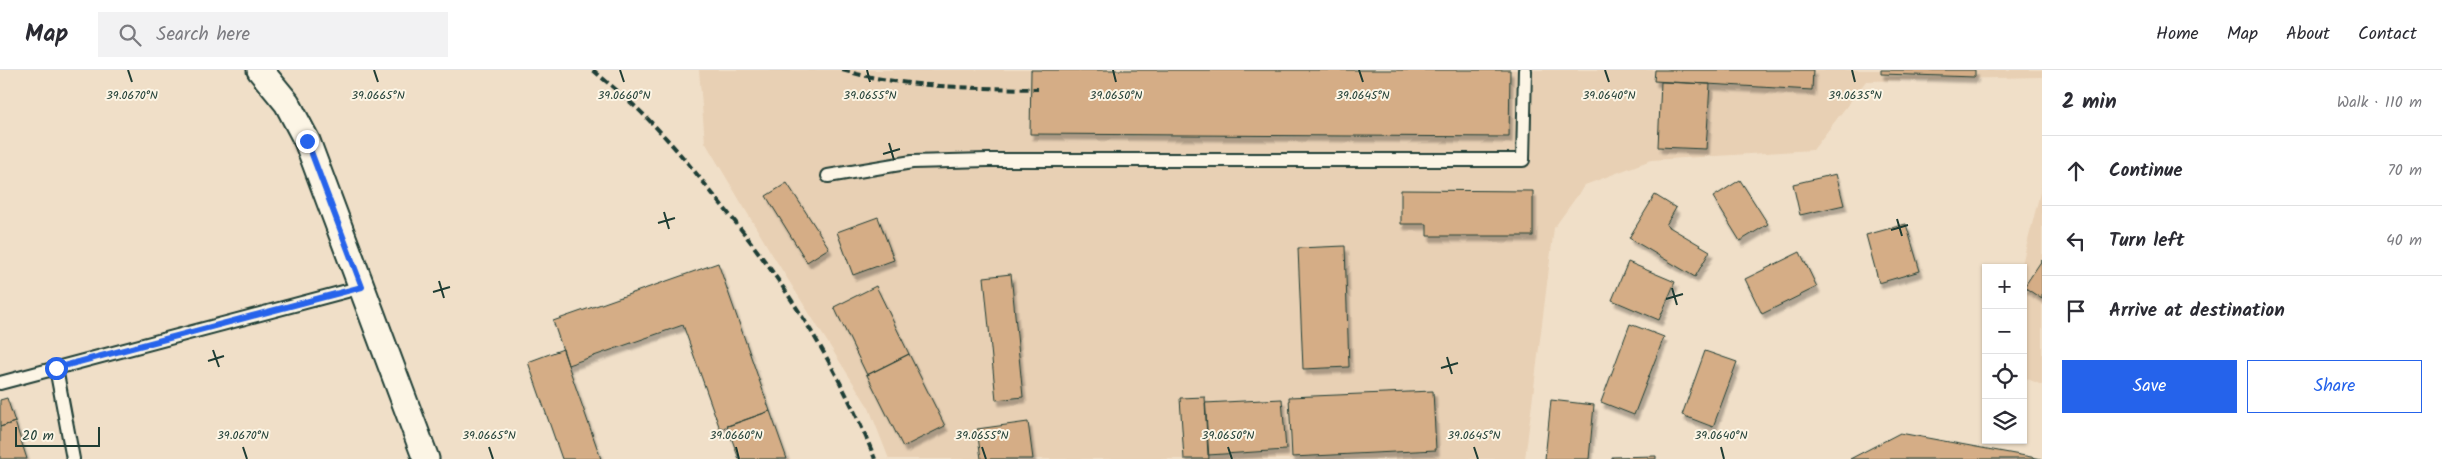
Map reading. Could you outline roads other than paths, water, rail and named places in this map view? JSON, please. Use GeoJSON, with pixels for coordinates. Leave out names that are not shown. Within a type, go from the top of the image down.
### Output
{"type":"FeatureCollection","features":[{"type":"Feature","properties":{"kind":"street"},"geometry":{"type":"LineString","coordinates":[[260,70],[287,103],[307,141],[426,459]]}},
{"type":"Feature","properties":{"kind":"lane"},"geometry":{"type":"LineString","coordinates":[[828,176],[912,162],[988,160],[1523,160],[1525,70]]}},
{"type":"Feature","properties":{"kind":"lane"},"geometry":{"type":"LineString","coordinates":[[0,383],[362,287]]}},
{"type":"Feature","properties":{"kind":"lane"},"geometry":{"type":"LineString","coordinates":[[56,368],[73,459]]}},
{"type":"Feature","properties":{"kind":"railway"},"geometry":{"type":"LineString","coordinates":[[593,70],[638,109],[681,155],[763,259],[806,322],[825,355],[860,423],[875,459]]}},
{"type":"Feature","properties":{"kind":"railway"},"geometry":{"type":"LineString","coordinates":[[842,70],[915,84],[1038,89]]}}]}
